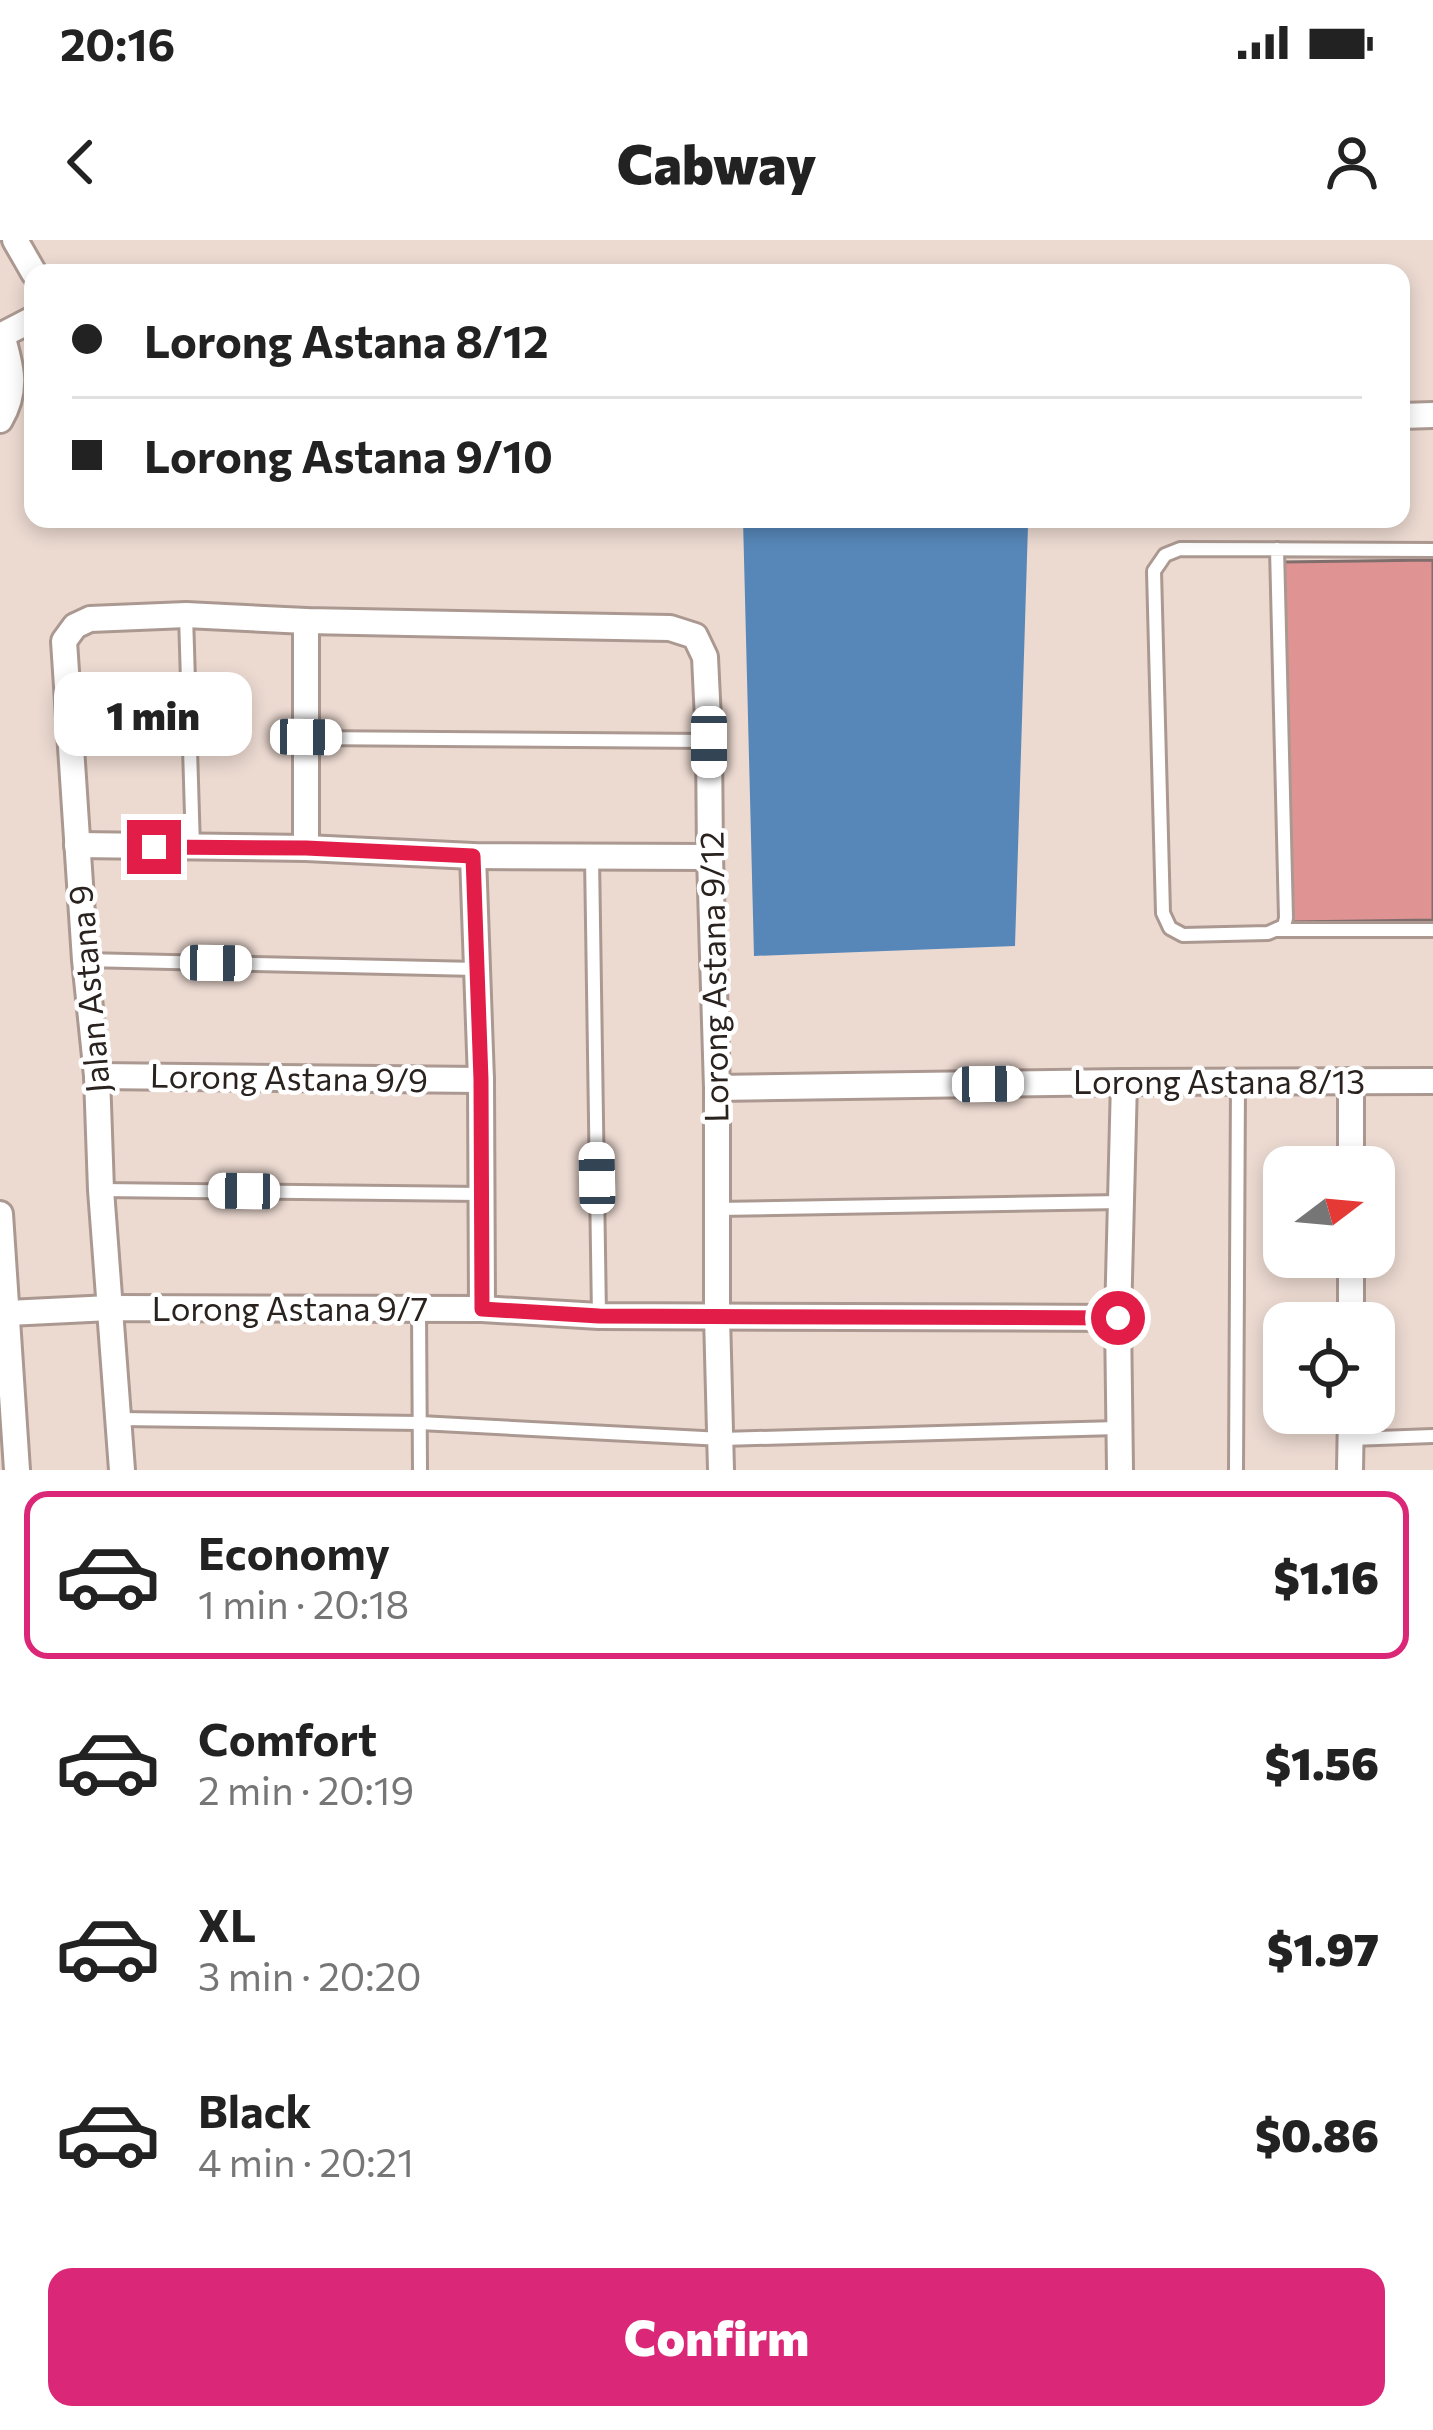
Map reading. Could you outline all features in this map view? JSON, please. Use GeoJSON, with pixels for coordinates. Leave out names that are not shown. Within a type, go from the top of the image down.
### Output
{"type":"FeatureCollection","features":[{"type":"Feature","properties":{"kind":"street"},"geometry":{"type":"LineString","coordinates":[[0,419],[10,400],[12,376],[1,335]]}},
{"type":"Feature","properties":{"kind":"street","name":"Lorong Astana 9/12"},"geometry":{"type":"LineString","coordinates":[[186,615],[306,622],[670,628],[695,636],[705,657],[709,742],[721,1470]]}},
{"type":"Feature","properties":{"kind":"street","name":"Jalan Astana 9"},"geometry":{"type":"LineString","coordinates":[[122,1470],[64,640],[74,626],[90,619],[186,615]]}},
{"type":"Feature","properties":{"kind":"street"},"geometry":{"type":"LineString","coordinates":[[306,622],[306,848]]}},
{"type":"Feature","properties":{"kind":"street"},"geometry":{"type":"LineString","coordinates":[[77,845],[710,857]]}},
{"type":"Feature","properties":{"kind":"street"},"geometry":{"type":"LineString","coordinates":[[473,856],[482,1309]]}},
{"type":"Feature","properties":{"kind":"street","name":"Lorong Astana 9/9"},"geometry":{"type":"LineString","coordinates":[[97,1076],[481,1080]]}},
{"type":"Feature","properties":{"kind":"street"},"geometry":{"type":"LineString","coordinates":[[1351,1081],[1351,1146]]}},
{"type":"Feature","properties":{"kind":"street","name":"Lorong Astana 8/13"},"geometry":{"type":"LineString","coordinates":[[718,1088],[1433,1081]]}},
{"type":"Feature","properties":{"kind":"street"},"geometry":{"type":"LineString","coordinates":[[1120,1470],[1124,1082]]}},
{"type":"Feature","properties":{"kind":"street"},"geometry":{"type":"LineString","coordinates":[[0,1214],[17,1470]]}},
{"type":"Feature","properties":{"kind":"street","name":"Lorong Astana 9/7"},"geometry":{"type":"LineString","coordinates":[[8,1312],[482,1309],[599,1316],[1118,1318]]}},
{"type":"Feature","properties":{"kind":"street"},"geometry":{"type":"LineString","coordinates":[[1350,1470],[1351,1434]]}},
{"type":"Feature","properties":{"kind":"lane"},"geometry":{"type":"LineString","coordinates":[[1277,549],[1284,926],[1268,933],[1183,935],[1170,928],[1163,913],[1154,571],[1165,555],[1180,549],[1277,549],[1433,550]]}},
{"type":"Feature","properties":{"kind":"lane"},"geometry":{"type":"LineString","coordinates":[[186,615],[193,848]]}},
{"type":"Feature","properties":{"kind":"lane"},"geometry":{"type":"LineString","coordinates":[[306,737],[709,742]]}},
{"type":"Feature","properties":{"kind":"lane"},"geometry":{"type":"LineString","coordinates":[[592,856],[599,1316]]}},
{"type":"Feature","properties":{"kind":"lane"},"geometry":{"type":"LineString","coordinates":[[1277,930],[1433,930]]}},
{"type":"Feature","properties":{"kind":"lane"},"geometry":{"type":"LineString","coordinates":[[85,960],[477,969]]}},
{"type":"Feature","properties":{"kind":"lane"},"geometry":{"type":"LineString","coordinates":[[1236,1470],[1238,1082]]}},
{"type":"Feature","properties":{"kind":"lane"},"geometry":{"type":"LineString","coordinates":[[101,1190],[482,1194]]}},
{"type":"Feature","properties":{"kind":"lane"},"geometry":{"type":"LineString","coordinates":[[718,1209],[1121,1202]]}},
{"type":"Feature","properties":{"kind":"lane"},"geometry":{"type":"LineString","coordinates":[[419,1310],[420,1470]]}},
{"type":"Feature","properties":{"kind":"lane"},"geometry":{"type":"LineString","coordinates":[[118,1419],[420,1423],[722,1439],[1118,1428]]}},
{"type":"Feature","properties":{"kind":"lane"},"geometry":{"type":"LineString","coordinates":[[1351,1439],[1433,1436]]}},
{"type":"Feature","properties":{"kind":"water"},"geometry":{"type":"Polygon","coordinates":[[[743,528],[1028,528],[1015,946],[754,956],[743,528]]]}},
{"type":"Feature","properties":{"kind":"building"},"geometry":{"type":"Polygon","coordinates":[[[1433,560],[1433,920],[1290,922],[1283,562],[1433,560]]]}},
{"type":"Feature","properties":{"kind":"route"},"geometry":{"type":"LineString","coordinates":[[154,847],[473,856],[482,1309],[599,1316],[1118,1318]]}}]}
